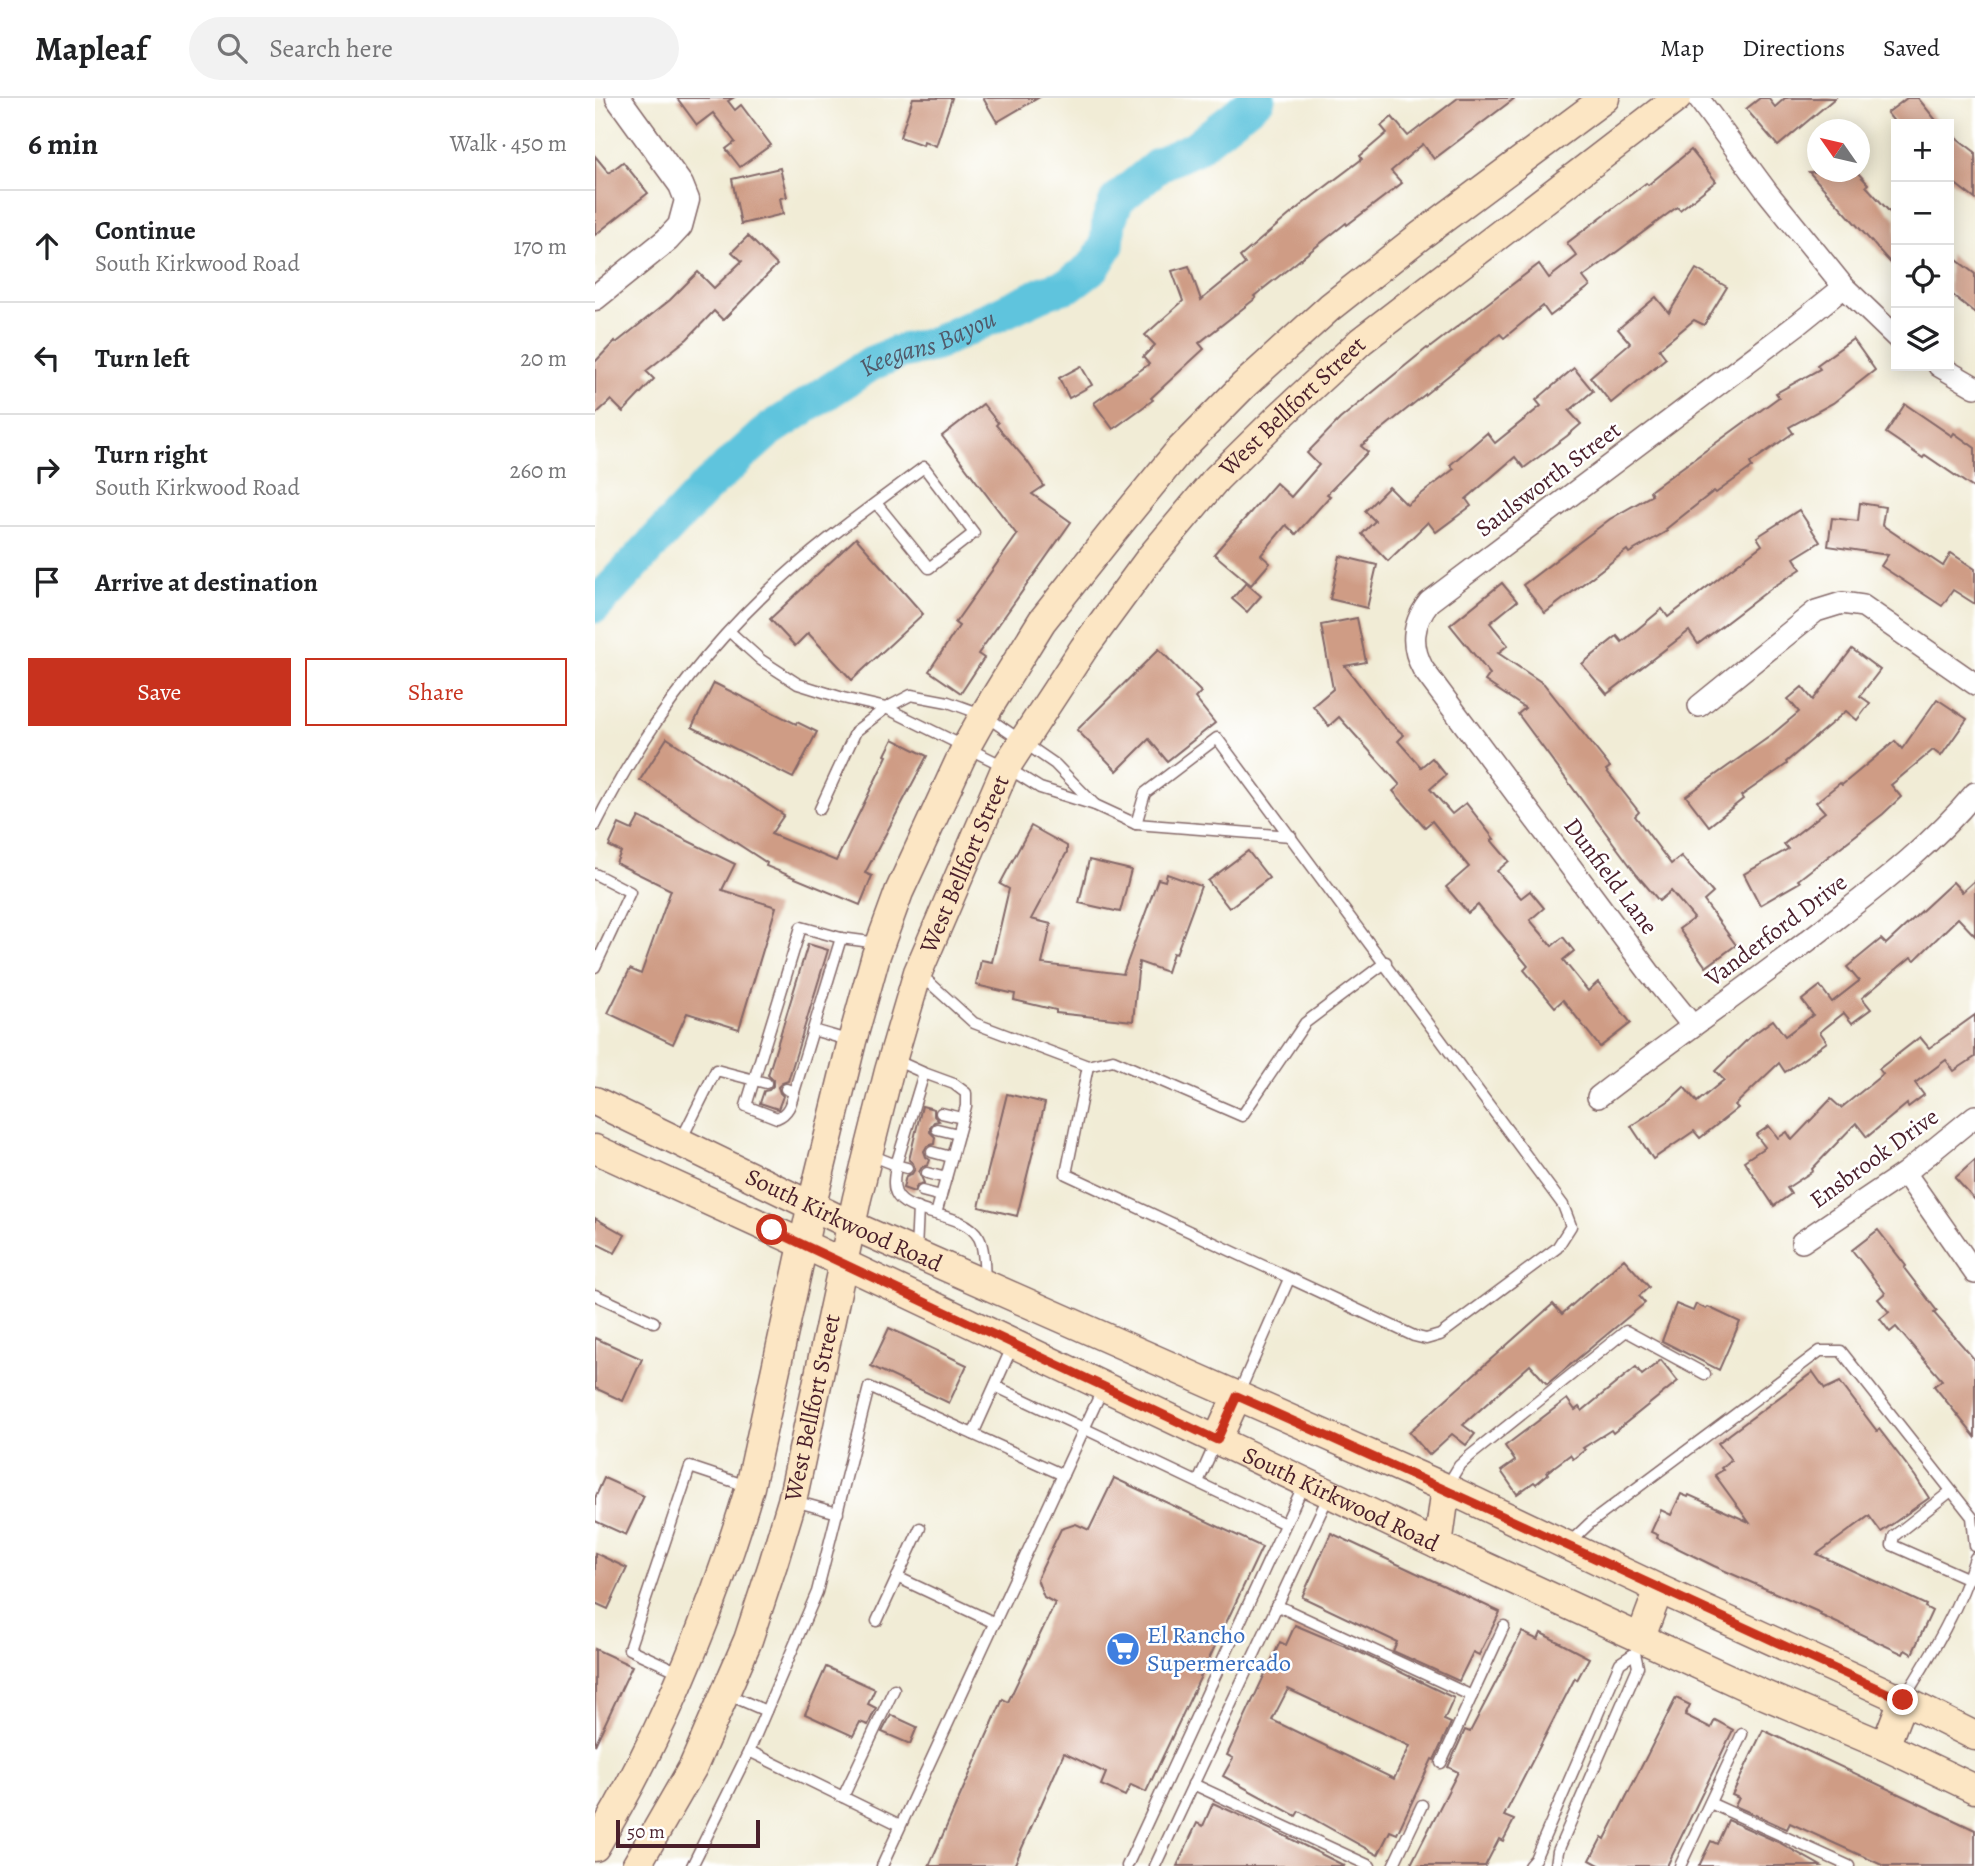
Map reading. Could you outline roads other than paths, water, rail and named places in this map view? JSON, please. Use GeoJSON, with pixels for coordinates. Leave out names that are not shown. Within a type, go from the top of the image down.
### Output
{"type":"FeatureCollection","features":[{"type":"Feature","properties":{"kind":"main road","name":"West Bellfort Street"},"geometry":{"type":"LineString","coordinates":[[595,1849],[684,1675],[717,1589],[750,1488],[812,1204],[852,1041],[881,943],[899,892],[966,747],[984,715],[1042,621],[1178,452],[1244,385],[1330,307],[1400,251],[1605,98]]}},
{"type":"Feature","properties":{"kind":"main road","name":"West Bellfort Street"},"geometry":{"type":"LineString","coordinates":[[636,1866],[693,1767],[752,1628],[792,1501],[867,1154],[892,1059],[918,972],[1006,767],[1084,648],[1150,558],[1216,480],[1278,418],[1360,341],[1677,98]]}},
{"type":"Feature","properties":{"kind":"main road"},"geometry":{"type":"LineString","coordinates":[[1244,385],[1278,418]]}},
{"type":"Feature","properties":{"kind":"main road"},"geometry":{"type":"LineString","coordinates":[[1115,529],[1150,558]]}},
{"type":"Feature","properties":{"kind":"main road","name":"South Kirkwood Road"},"geometry":{"type":"LineString","coordinates":[[595,1101],[851,1225],[1446,1488],[1659,1590],[1973,1731]]}},
{"type":"Feature","properties":{"kind":"main road","name":"South Kirkwood Road"},"geometry":{"type":"LineString","coordinates":[[595,1149],[844,1263],[1438,1545],[1638,1645],[1761,1693],[1885,1746],[1975,1789]]}},
{"type":"Feature","properties":{"kind":"main road"},"geometry":{"type":"LineString","coordinates":[[1217,1440],[1237,1396]]}},
{"type":"Feature","properties":{"kind":"main road"},"geometry":{"type":"LineString","coordinates":[[750,1488],[792,1501]]}},
{"type":"Feature","properties":{"kind":"main road"},"geometry":{"type":"LineString","coordinates":[[1438,1545],[1446,1488]]}},
{"type":"Feature","properties":{"kind":"main road"},"geometry":{"type":"LineString","coordinates":[[1638,1645],[1659,1590]]}},
{"type":"Feature","properties":{"kind":"main road"},"geometry":{"type":"LineString","coordinates":[[684,1675],[726,1693]]}},
{"type":"Feature","properties":{"kind":"main road"},"geometry":{"type":"LineString","coordinates":[[1885,1746],[1903,1700]]}},
{"type":"Feature","properties":{"kind":"main road"},"geometry":{"type":"LineString","coordinates":[[595,1849],[620,1866]]}},
{"type":"Feature","properties":{"kind":"street"},"geometry":{"type":"LineString","coordinates":[[595,298],[667,240],[680,226],[687,200],[681,185],[618,98]]}},
{"type":"Feature","properties":{"kind":"street"},"geometry":{"type":"LineString","coordinates":[[1698,98],[1768,193],[1843,287],[1891,332]]}},
{"type":"Feature","properties":{"kind":"street","name":"Saulsworth Street"},"geometry":{"type":"LineString","coordinates":[[1490,757],[1417,659],[1414,647],[1416,623],[1429,602],[1798,324],[1843,287]]}},
{"type":"Feature","properties":{"kind":"street"},"geometry":{"type":"LineString","coordinates":[[1948,371],[1975,387]]}},
{"type":"Feature","properties":{"kind":"street"},"geometry":{"type":"LineString","coordinates":[[1699,706],[1816,611],[1842,603],[1863,606],[1975,684]]}},
{"type":"Feature","properties":{"kind":"street","name":"Dunfield Lane"},"geometry":{"type":"LineString","coordinates":[[1490,757],[1649,972],[1692,1025]]}},
{"type":"Feature","properties":{"kind":"street","name":"Vanderford Drive"},"geometry":{"type":"LineString","coordinates":[[1598,1097],[1881,884],[1957,815],[1975,793]]}},
{"type":"Feature","properties":{"kind":"street","name":"Ensbrook Drive"},"geometry":{"type":"LineString","coordinates":[[1802,1242],[1905,1173],[1975,1116]]}},
{"type":"Feature","properties":{"kind":"street"},"geometry":{"type":"LineString","coordinates":[[1905,1173],[1975,1273]]}},
{"type":"Feature","properties":{"kind":"lane"},"geometry":{"type":"LineString","coordinates":[[595,826],[624,773],[690,677],[765,593],[876,503],[924,467],[974,533],[929,568],[876,503]]}},
{"type":"Feature","properties":{"kind":"lane"},"geometry":{"type":"LineString","coordinates":[[730,632],[761,660],[798,684],[886,708],[1006,767],[1039,788],[1095,805],[1136,824],[1291,836]]}},
{"type":"Feature","properties":{"kind":"lane"},"geometry":{"type":"LineString","coordinates":[[820,809],[856,731],[886,708],[911,695],[948,702],[984,715],[1055,764],[1095,805]]}},
{"type":"Feature","properties":{"kind":"lane"},"geometry":{"type":"LineString","coordinates":[[1087,1066],[1066,1174],[1413,1336],[1426,1339],[1440,1335],[1557,1248],[1571,1226],[1563,1205],[1217,738],[1145,793],[1136,824]]}},
{"type":"Feature","properties":{"kind":"lane"},"geometry":{"type":"LineString","coordinates":[[595,874],[630,892],[595,967]]}},
{"type":"Feature","properties":{"kind":"lane"},"geometry":{"type":"LineString","coordinates":[[841,938],[828,964],[812,1017],[813,1030],[805,1040],[790,1091],[790,1108],[778,1118],[746,1106],[801,928],[841,938],[881,943]]}},
{"type":"Feature","properties":{"kind":"lane"},"geometry":{"type":"LineString","coordinates":[[793,953],[805,956]]}},
{"type":"Feature","properties":{"kind":"lane"},"geometry":{"type":"LineString","coordinates":[[918,972],[974,1023],[1087,1066],[1113,1060],[1243,1116],[1305,1023],[1385,962]]}},
{"type":"Feature","properties":{"kind":"lane"},"geometry":{"type":"LineString","coordinates":[[784,981],[796,984]]}},
{"type":"Feature","properties":{"kind":"lane"},"geometry":{"type":"LineString","coordinates":[[776,1007],[788,1010]]}},
{"type":"Feature","properties":{"kind":"lane"},"geometry":{"type":"LineString","coordinates":[[768,1030],[781,1034]]}},
{"type":"Feature","properties":{"kind":"lane"},"geometry":{"type":"LineString","coordinates":[[813,1030],[852,1041]]}},
{"type":"Feature","properties":{"kind":"lane"},"geometry":{"type":"LineString","coordinates":[[761,1053],[774,1057]]}},
{"type":"Feature","properties":{"kind":"lane"},"geometry":{"type":"LineString","coordinates":[[892,1059],[954,1084],[966,1093],[966,1106],[936,1214]]}},
{"type":"Feature","properties":{"kind":"lane"},"geometry":{"type":"LineString","coordinates":[[680,1142],[716,1070],[766,1083]]}},
{"type":"Feature","properties":{"kind":"lane"},"geometry":{"type":"LineString","coordinates":[[924,1073],[896,1194],[918,1208],[967,1223],[981,1240],[986,1284]]}},
{"type":"Feature","properties":{"kind":"lane"},"geometry":{"type":"LineString","coordinates":[[941,1113],[962,1118]]}},
{"type":"Feature","properties":{"kind":"lane"},"geometry":{"type":"LineString","coordinates":[[937,1129],[958,1134]]}},
{"type":"Feature","properties":{"kind":"lane"},"geometry":{"type":"LineString","coordinates":[[932,1152],[951,1157]]}},
{"type":"Feature","properties":{"kind":"lane"},"geometry":{"type":"LineString","coordinates":[[867,1154],[902,1167]]}},
{"type":"Feature","properties":{"kind":"lane"},"geometry":{"type":"LineString","coordinates":[[926,1173],[946,1178]]}},
{"type":"Feature","properties":{"kind":"lane"},"geometry":{"type":"LineString","coordinates":[[922,1191],[941,1196]]}},
{"type":"Feature","properties":{"kind":"lane"},"geometry":{"type":"LineString","coordinates":[[916,1252],[918,1208]]}},
{"type":"Feature","properties":{"kind":"lane"},"geometry":{"type":"LineString","coordinates":[[1237,1396],[1289,1279]]}},
{"type":"Feature","properties":{"kind":"lane"},"geometry":{"type":"LineString","coordinates":[[595,1295],[654,1322]]}},
{"type":"Feature","properties":{"kind":"lane"},"geometry":{"type":"LineString","coordinates":[[1446,1488],[1459,1466],[1471,1455],[1626,1331],[1705,1374]]}},
{"type":"Feature","properties":{"kind":"lane"},"geometry":{"type":"LineString","coordinates":[[973,1434],[1013,1345]]}},
{"type":"Feature","properties":{"kind":"lane"},"geometry":{"type":"LineString","coordinates":[[1567,1546],[1590,1523],[1821,1352],[1840,1351],[1972,1517],[1975,1546]]}},
{"type":"Feature","properties":{"kind":"lane"},"geometry":{"type":"LineString","coordinates":[[995,1386],[1285,1524]]}},
{"type":"Feature","properties":{"kind":"lane"},"geometry":{"type":"LineString","coordinates":[[692,1866],[749,1751],[817,1592],[869,1387],[1063,1475]]}},
{"type":"Feature","properties":{"kind":"lane"},"geometry":{"type":"LineString","coordinates":[[882,1866],[1103,1388]]}},
{"type":"Feature","properties":{"kind":"lane"},"geometry":{"type":"LineString","coordinates":[[1198,1482],[1217,1440]]}},
{"type":"Feature","properties":{"kind":"lane"},"geometry":{"type":"LineString","coordinates":[[684,1675],[629,1648],[690,1467],[750,1488]]}},
{"type":"Feature","properties":{"kind":"lane"},"geometry":{"type":"LineString","coordinates":[[1127,1866],[1285,1524],[1317,1488]]}},
{"type":"Feature","properties":{"kind":"lane"},"geometry":{"type":"LineString","coordinates":[[1155,1866],[1276,1605],[1317,1488]]}},
{"type":"Feature","properties":{"kind":"lane"},"geometry":{"type":"LineString","coordinates":[[1951,1491],[1894,1536],[1892,1545],[1969,1579]]}},
{"type":"Feature","properties":{"kind":"lane"},"geometry":{"type":"LineString","coordinates":[[792,1501],[838,1513]]}},
{"type":"Feature","properties":{"kind":"lane"},"geometry":{"type":"LineString","coordinates":[[877,1621],[920,1528]]}},
{"type":"Feature","properties":{"kind":"lane"},"geometry":{"type":"LineString","coordinates":[[1903,1700],[1926,1663],[1969,1579],[1975,1558]]}},
{"type":"Feature","properties":{"kind":"lane"},"geometry":{"type":"LineString","coordinates":[[897,1577],[995,1623]]}},
{"type":"Feature","properties":{"kind":"lane"},"geometry":{"type":"LineString","coordinates":[[1276,1605],[1472,1696]]}},
{"type":"Feature","properties":{"kind":"lane"},"geometry":{"type":"LineString","coordinates":[[1441,1763],[1504,1626]]}},
{"type":"Feature","properties":{"kind":"lane"},"geometry":{"type":"LineString","coordinates":[[1532,1862],[1620,1663],[1638,1645]]}},
{"type":"Feature","properties":{"kind":"lane"},"geometry":{"type":"LineString","coordinates":[[1532,1862],[1548,1860],[1557,1865],[1557,1851],[1639,1667],[1638,1645]]}},
{"type":"Feature","properties":{"kind":"lane"},"geometry":{"type":"LineString","coordinates":[[843,1797],[894,1689]]}},
{"type":"Feature","properties":{"kind":"lane"},"geometry":{"type":"LineString","coordinates":[[726,1693],[766,1711]]}},
{"type":"Feature","properties":{"kind":"lane"},"geometry":{"type":"LineString","coordinates":[[1680,1866],[1742,1734]]}},
{"type":"Feature","properties":{"kind":"lane"},"geometry":{"type":"LineString","coordinates":[[749,1751],[900,1825]]}},
{"type":"Feature","properties":{"kind":"lane"},"geometry":{"type":"LineString","coordinates":[[1193,1784],[1370,1866]]}},
{"type":"Feature","properties":{"kind":"lane"},"geometry":{"type":"LineString","coordinates":[[1710,1803],[1849,1866]]}},
{"type":"Feature","properties":{"kind":"lane"},"geometry":{"type":"LineString","coordinates":[[1393,1866],[1422,1805]]}},
{"type":"Feature","properties":{"kind":"waterway","name":"Keegans Bayou"},"geometry":{"type":"LineString","coordinates":[[595,606],[705,488],[768,431],[872,363],[902,351],[932,345],[1046,292],[1069,285],[1094,266],[1107,245],[1109,220],[1117,200],[1160,164],[1195,148],[1258,98]]}},
{"type":"Feature","properties":{"kind":"place","name":"El Rancho Supermercado"},"geometry":{"type":"Point","coordinates":[1123,1649]}}]}
